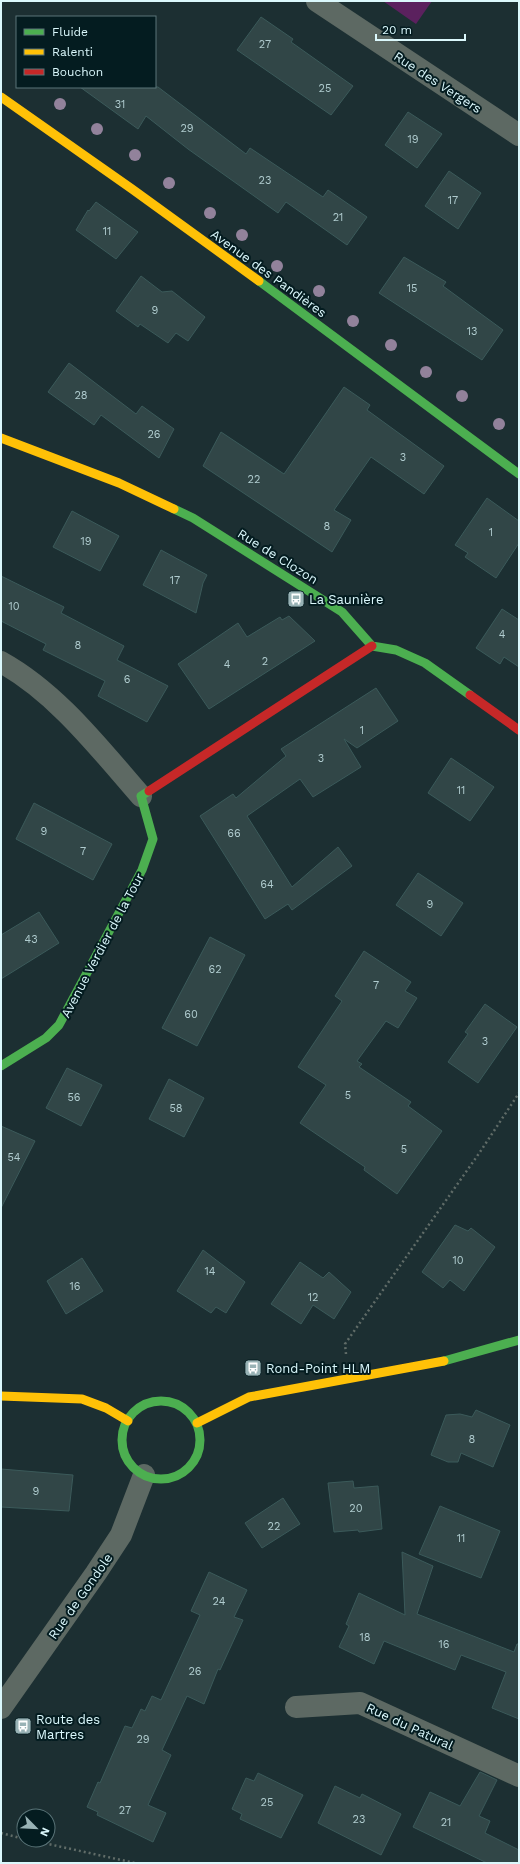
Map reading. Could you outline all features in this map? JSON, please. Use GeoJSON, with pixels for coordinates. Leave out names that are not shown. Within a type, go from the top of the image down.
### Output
{"type":"FeatureCollection","features":[{"type":"Feature","properties":{"kind":"street","name":"Rue des Vergers"},"geometry":{"type":"LineString","coordinates":[[317,1],[519,135]]}},
{"type":"Feature","properties":{"kind":"street","name":"Avenue des Pandières"},"geometry":{"type":"LineString","coordinates":[[1,96],[68,142],[255,278],[519,474]]}},
{"type":"Feature","properties":{"kind":"street","name":"Rue de Clozon"},"geometry":{"type":"LineString","coordinates":[[1,438],[119,483],[193,518],[342,612],[372,646]]}},
{"type":"Feature","properties":{"kind":"street"},"geometry":{"type":"LineString","coordinates":[[141,796],[372,646],[396,650],[425,663],[519,730]]}},
{"type":"Feature","properties":{"kind":"street","name":"Avenue Verdier de la Tour"},"geometry":{"type":"LineString","coordinates":[[1,662],[15,669],[47,695],[80,727],[141,796],[153,839],[142,870],[60,1025],[46,1038],[1,1066]]}},
{"type":"Feature","properties":{"kind":"street"},"geometry":{"type":"LineString","coordinates":[[197,1423],[249,1397],[432,1365],[519,1340]]}},
{"type":"Feature","properties":{"kind":"street"},"geometry":{"type":"LineString","coordinates":[[1,1396],[82,1399],[106,1408],[128,1420]]}},
{"type":"Feature","properties":{"kind":"street"},"geometry":{"type":"LineString","coordinates":[[157,1401],[169,1402],[180,1406],[190,1413],[197,1423],[200,1435],[200,1447],[196,1458],[189,1468],[179,1475],[168,1479],[155,1479],[144,1475],[134,1468],[126,1457],[123,1445],[123,1432],[128,1420],[135,1411],[146,1405],[157,1401]]}},
{"type":"Feature","properties":{"kind":"street","name":"Rue de Gondole"},"geometry":{"type":"LineString","coordinates":[[1,1708],[96,1573],[120,1535],[144,1475]]}},
{"type":"Feature","properties":{"kind":"street","name":"Rue du Patural"},"geometry":{"type":"LineString","coordinates":[[296,1707],[360,1703],[519,1776]]}},
{"type":"Feature","properties":{"kind":"path"},"geometry":{"type":"LineString","coordinates":[[346,1380],[345,1344],[480,1152],[519,1093]]}},
{"type":"Feature","properties":{"kind":"path"},"geometry":{"type":"LineString","coordinates":[[1,1833],[16,1837]]}},
{"type":"Feature","properties":{"kind":"path"},"geometry":{"type":"LineString","coordinates":[[56,1846],[135,1863]]}},
{"type":"Feature","properties":{"kind":"shaded area"},"geometry":{"type":"Polygon","coordinates":[[[383,1],[432,1],[416,24],[383,1]]]}},
{"type":"Feature","properties":{"kind":"building"},"geometry":{"type":"Polygon","coordinates":[[[261,17],[293,39],[291,42],[353,86],[331,115],[237,50],[261,17]]]}},
{"type":"Feature","properties":{"kind":"building"},"geometry":{"type":"Polygon","coordinates":[[[158,87],[246,154],[250,148],[323,197],[328,190],[367,217],[347,245],[286,202],[278,213],[188,149],[146,116],[138,129],[81,88],[158,87]]]}},
{"type":"Feature","properties":{"kind":"building"},"geometry":{"type":"Polygon","coordinates":[[[408,112],[442,134],[417,168],[385,145],[408,112]]]}},
{"type":"Feature","properties":{"kind":"building"},"geometry":{"type":"Polygon","coordinates":[[[449,171],[481,193],[458,229],[425,206],[449,171]]]}},
{"type":"Feature","properties":{"kind":"building"},"geometry":{"type":"Polygon","coordinates":[[[96,202],[138,232],[116,259],[76,230],[88,210],[89,211],[96,202]]]}},
{"type":"Feature","properties":{"kind":"building"},"geometry":{"type":"Polygon","coordinates":[[[404,257],[446,282],[443,286],[503,330],[482,360],[379,293],[404,257]]]}},
{"type":"Feature","properties":{"kind":"building"},"geometry":{"type":"Polygon","coordinates":[[[141,276],[162,292],[172,291],[205,317],[188,341],[176,333],[168,343],[140,324],[138,327],[116,311],[141,276]]]}},
{"type":"Feature","properties":{"kind":"building"},"geometry":{"type":"Polygon","coordinates":[[[69,363],[136,414],[142,406],[174,429],[159,458],[101,415],[94,425],[48,392],[69,363]]]}},
{"type":"Feature","properties":{"kind":"building"},"geometry":{"type":"Polygon","coordinates":[[[344,387],[370,405],[367,410],[444,466],[424,494],[371,457],[334,510],[351,520],[332,552],[203,466],[221,432],[284,474],[344,387]]]}},
{"type":"Feature","properties":{"kind":"building"},"geometry":{"type":"Polygon","coordinates":[[[487,498],[519,521],[519,543],[496,578],[465,557],[468,553],[455,545],[487,498]]]}},
{"type":"Feature","properties":{"kind":"building"},"geometry":{"type":"Polygon","coordinates":[[[72,511],[119,536],[100,571],[53,547],[72,511]]]}},
{"type":"Feature","properties":{"kind":"building"},"geometry":{"type":"Polygon","coordinates":[[[161,550],[207,575],[203,583],[196,613],[143,585],[161,550]]]}},
{"type":"Feature","properties":{"kind":"building"},"geometry":{"type":"Polygon","coordinates":[[[1,576],[64,607],[61,613],[124,646],[117,660],[168,686],[147,722],[98,696],[105,681],[43,650],[46,644],[1,621],[1,576]]]}},
{"type":"Feature","properties":{"kind":"building"},"geometry":{"type":"Polygon","coordinates":[[[502,609],[519,620],[519,667],[504,657],[500,664],[476,648],[502,609]]]}},
{"type":"Feature","properties":{"kind":"building"},"geometry":{"type":"Polygon","coordinates":[[[289,616],[315,641],[209,709],[178,664],[238,623],[247,637],[280,617],[282,620],[289,616]]]}},
{"type":"Feature","properties":{"kind":"building"},"geometry":{"type":"Polygon","coordinates":[[[376,688],[398,721],[357,748],[344,739],[361,767],[313,797],[300,779],[247,816],[292,887],[338,847],[352,866],[292,910],[288,904],[265,919],[200,816],[233,794],[236,798],[286,756],[281,749],[376,688]]]}},
{"type":"Feature","properties":{"kind":"building"},"geometry":{"type":"Polygon","coordinates":[[[451,758],[494,787],[470,821],[428,793],[451,758]]]}},
{"type":"Feature","properties":{"kind":"building"},"geometry":{"type":"Polygon","coordinates":[[[34,803],[112,844],[93,880],[16,839],[34,803]]]}},
{"type":"Feature","properties":{"kind":"building"},"geometry":{"type":"Polygon","coordinates":[[[418,873],[463,903],[441,936],[396,905],[418,873]]]}},
{"type":"Feature","properties":{"kind":"building"},"geometry":{"type":"Polygon","coordinates":[[[39,912],[59,943],[1,979],[1,935],[39,912]]]}},
{"type":"Feature","properties":{"kind":"building"},"geometry":{"type":"Polygon","coordinates":[[[210,937],[245,955],[197,1046],[162,1028],[210,937]]]}},
{"type":"Feature","properties":{"kind":"building"},"geometry":{"type":"Polygon","coordinates":[[[364,951],[411,982],[405,991],[417,998],[398,1028],[386,1021],[357,1061],[362,1064],[359,1067],[411,1102],[408,1106],[442,1131],[397,1194],[364,1170],[365,1167],[300,1123],[326,1085],[298,1067],[342,1001],[335,996],[364,951]]]}},
{"type":"Feature","properties":{"kind":"building"},"geometry":{"type":"Polygon","coordinates":[[[485,1004],[517,1027],[478,1083],[448,1062],[468,1034],[465,1032],[485,1004]]]}},
{"type":"Feature","properties":{"kind":"building"},"geometry":{"type":"Polygon","coordinates":[[[67,1068],[102,1085],[81,1126],[46,1108],[67,1068]]]}},
{"type":"Feature","properties":{"kind":"building"},"geometry":{"type":"Polygon","coordinates":[[[169,1079],[204,1098],[184,1137],[149,1119],[169,1079]]]}},
{"type":"Feature","properties":{"kind":"building"},"geometry":{"type":"Polygon","coordinates":[[[1,1126],[35,1141],[1,1208],[1,1126]]]}},
{"type":"Feature","properties":{"kind":"building"},"geometry":{"type":"Polygon","coordinates":[[[455,1225],[468,1231],[471,1228],[495,1247],[464,1291],[450,1280],[443,1288],[422,1272],[455,1225]]]}},
{"type":"Feature","properties":{"kind":"building"},"geometry":{"type":"Polygon","coordinates":[[[203,1250],[245,1282],[226,1313],[216,1307],[211,1313],[177,1291],[203,1250]]]}},
{"type":"Feature","properties":{"kind":"building"},"geometry":{"type":"Polygon","coordinates":[[[82,1258],[103,1291],[66,1314],[47,1281],[82,1258]]]}},
{"type":"Feature","properties":{"kind":"building"},"geometry":{"type":"Polygon","coordinates":[[[300,1262],[323,1278],[329,1272],[351,1292],[334,1319],[313,1305],[301,1324],[271,1304],[300,1262]]]}},
{"type":"Feature","properties":{"kind":"building"},"geometry":{"type":"Polygon","coordinates":[[[476,1410],[510,1425],[493,1467],[461,1453],[458,1462],[448,1462],[431,1455],[446,1415],[460,1414],[472,1417],[476,1410]]]}},
{"type":"Feature","properties":{"kind":"building"},"geometry":{"type":"Polygon","coordinates":[[[1,1469],[73,1475],[69,1511],[1,1507],[1,1469]]]}},
{"type":"Feature","properties":{"kind":"building"},"geometry":{"type":"Polygon","coordinates":[[[353,1481],[354,1488],[378,1486],[382,1529],[359,1532],[358,1530],[334,1532],[328,1483],[353,1481]]]}},
{"type":"Feature","properties":{"kind":"building"},"geometry":{"type":"Polygon","coordinates":[[[283,1498],[300,1524],[262,1548],[245,1523],[283,1498]]]}},
{"type":"Feature","properties":{"kind":"building"},"geometry":{"type":"Polygon","coordinates":[[[440,1506],[500,1531],[481,1578],[419,1554],[440,1506]]]}},
{"type":"Feature","properties":{"kind":"building"},"geometry":{"type":"Polygon","coordinates":[[[402,1552],[433,1566],[417,1614],[514,1652],[517,1644],[519,1644],[519,1719],[492,1708],[506,1672],[461,1655],[455,1670],[384,1641],[374,1664],[339,1647],[349,1626],[346,1624],[359,1593],[405,1615],[402,1552]]]}},
{"type":"Feature","properties":{"kind":"building"},"geometry":{"type":"Polygon","coordinates":[[[209,1572],[247,1590],[234,1617],[243,1620],[220,1670],[218,1669],[204,1704],[187,1696],[162,1750],[171,1755],[148,1805],[166,1813],[153,1842],[97,1815],[98,1812],[87,1807],[98,1782],[100,1783],[125,1726],[132,1728],[141,1709],[145,1711],[152,1696],[161,1700],[200,1615],[191,1611],[209,1572]]]}},
{"type":"Feature","properties":{"kind":"building"},"geometry":{"type":"Polygon","coordinates":[[[480,1772],[497,1780],[479,1816],[490,1821],[485,1833],[519,1850],[519,1863],[487,1863],[413,1827],[430,1792],[460,1806],[480,1772]]]}},
{"type":"Feature","properties":{"kind":"building"},"geometry":{"type":"Polygon","coordinates":[[[258,1773],[303,1795],[281,1838],[240,1819],[242,1814],[232,1809],[246,1778],[254,1781],[258,1773]]]}},
{"type":"Feature","properties":{"kind":"building"},"geometry":{"type":"Polygon","coordinates":[[[335,1786],[360,1798],[362,1794],[401,1814],[381,1855],[318,1823],[335,1786]]]}},
{"type":"Feature","properties":{"kind":"traffic: fast"},"geometry":{"type":"LineString","coordinates":[[259,281],[519,474]]}},
{"type":"Feature","properties":{"kind":"traffic: fast"},"geometry":{"type":"LineString","coordinates":[[174,509],[193,518],[342,612],[372,646],[396,650],[425,663],[470,695]]}},
{"type":"Feature","properties":{"kind":"traffic: fast"},"geometry":{"type":"LineString","coordinates":[[1,1066],[46,1038],[59,1025],[142,870],[153,839],[141,796],[149,791]]}},
{"type":"Feature","properties":{"kind":"traffic: fast"},"geometry":{"type":"LineString","coordinates":[[444,1361],[519,1340]]}},
{"type":"Feature","properties":{"kind":"traffic: fast"},"geometry":{"type":"LineString","coordinates":[[161,1401],[176,1404],[183,1408],[193,1418],[197,1425],[200,1440],[197,1455],[193,1462],[183,1472],[176,1476],[161,1479],[146,1476],[139,1472],[129,1462],[125,1455],[122,1440],[125,1425],[129,1418],[139,1408],[146,1404],[161,1401]]}},
{"type":"Feature","properties":{"kind":"traffic: slow"},"geometry":{"type":"LineString","coordinates":[[1,97],[259,281]]}},
{"type":"Feature","properties":{"kind":"traffic: slow"},"geometry":{"type":"LineString","coordinates":[[1,438],[119,483],[174,509]]}},
{"type":"Feature","properties":{"kind":"traffic: slow"},"geometry":{"type":"LineString","coordinates":[[197,1423],[249,1397],[444,1361]]}},
{"type":"Feature","properties":{"kind":"traffic: slow"},"geometry":{"type":"LineString","coordinates":[[1,1396],[82,1399],[106,1408],[128,1421]]}},
{"type":"Feature","properties":{"kind":"traffic: jam"},"geometry":{"type":"LineString","coordinates":[[149,791],[372,646]]}},
{"type":"Feature","properties":{"kind":"traffic: jam"},"geometry":{"type":"LineString","coordinates":[[470,695],[519,730]]}},
{"type":"Feature","properties":{"kind":"place","name":"La Saunière"},"geometry":{"type":"Point","coordinates":[296,599]}},
{"type":"Feature","properties":{"kind":"place","name":"Rond-Point HLM"},"geometry":{"type":"Point","coordinates":[253,1368]}},
{"type":"Feature","properties":{"kind":"place","name":"Route des Martres"},"geometry":{"type":"Point","coordinates":[23,1726]}}]}
